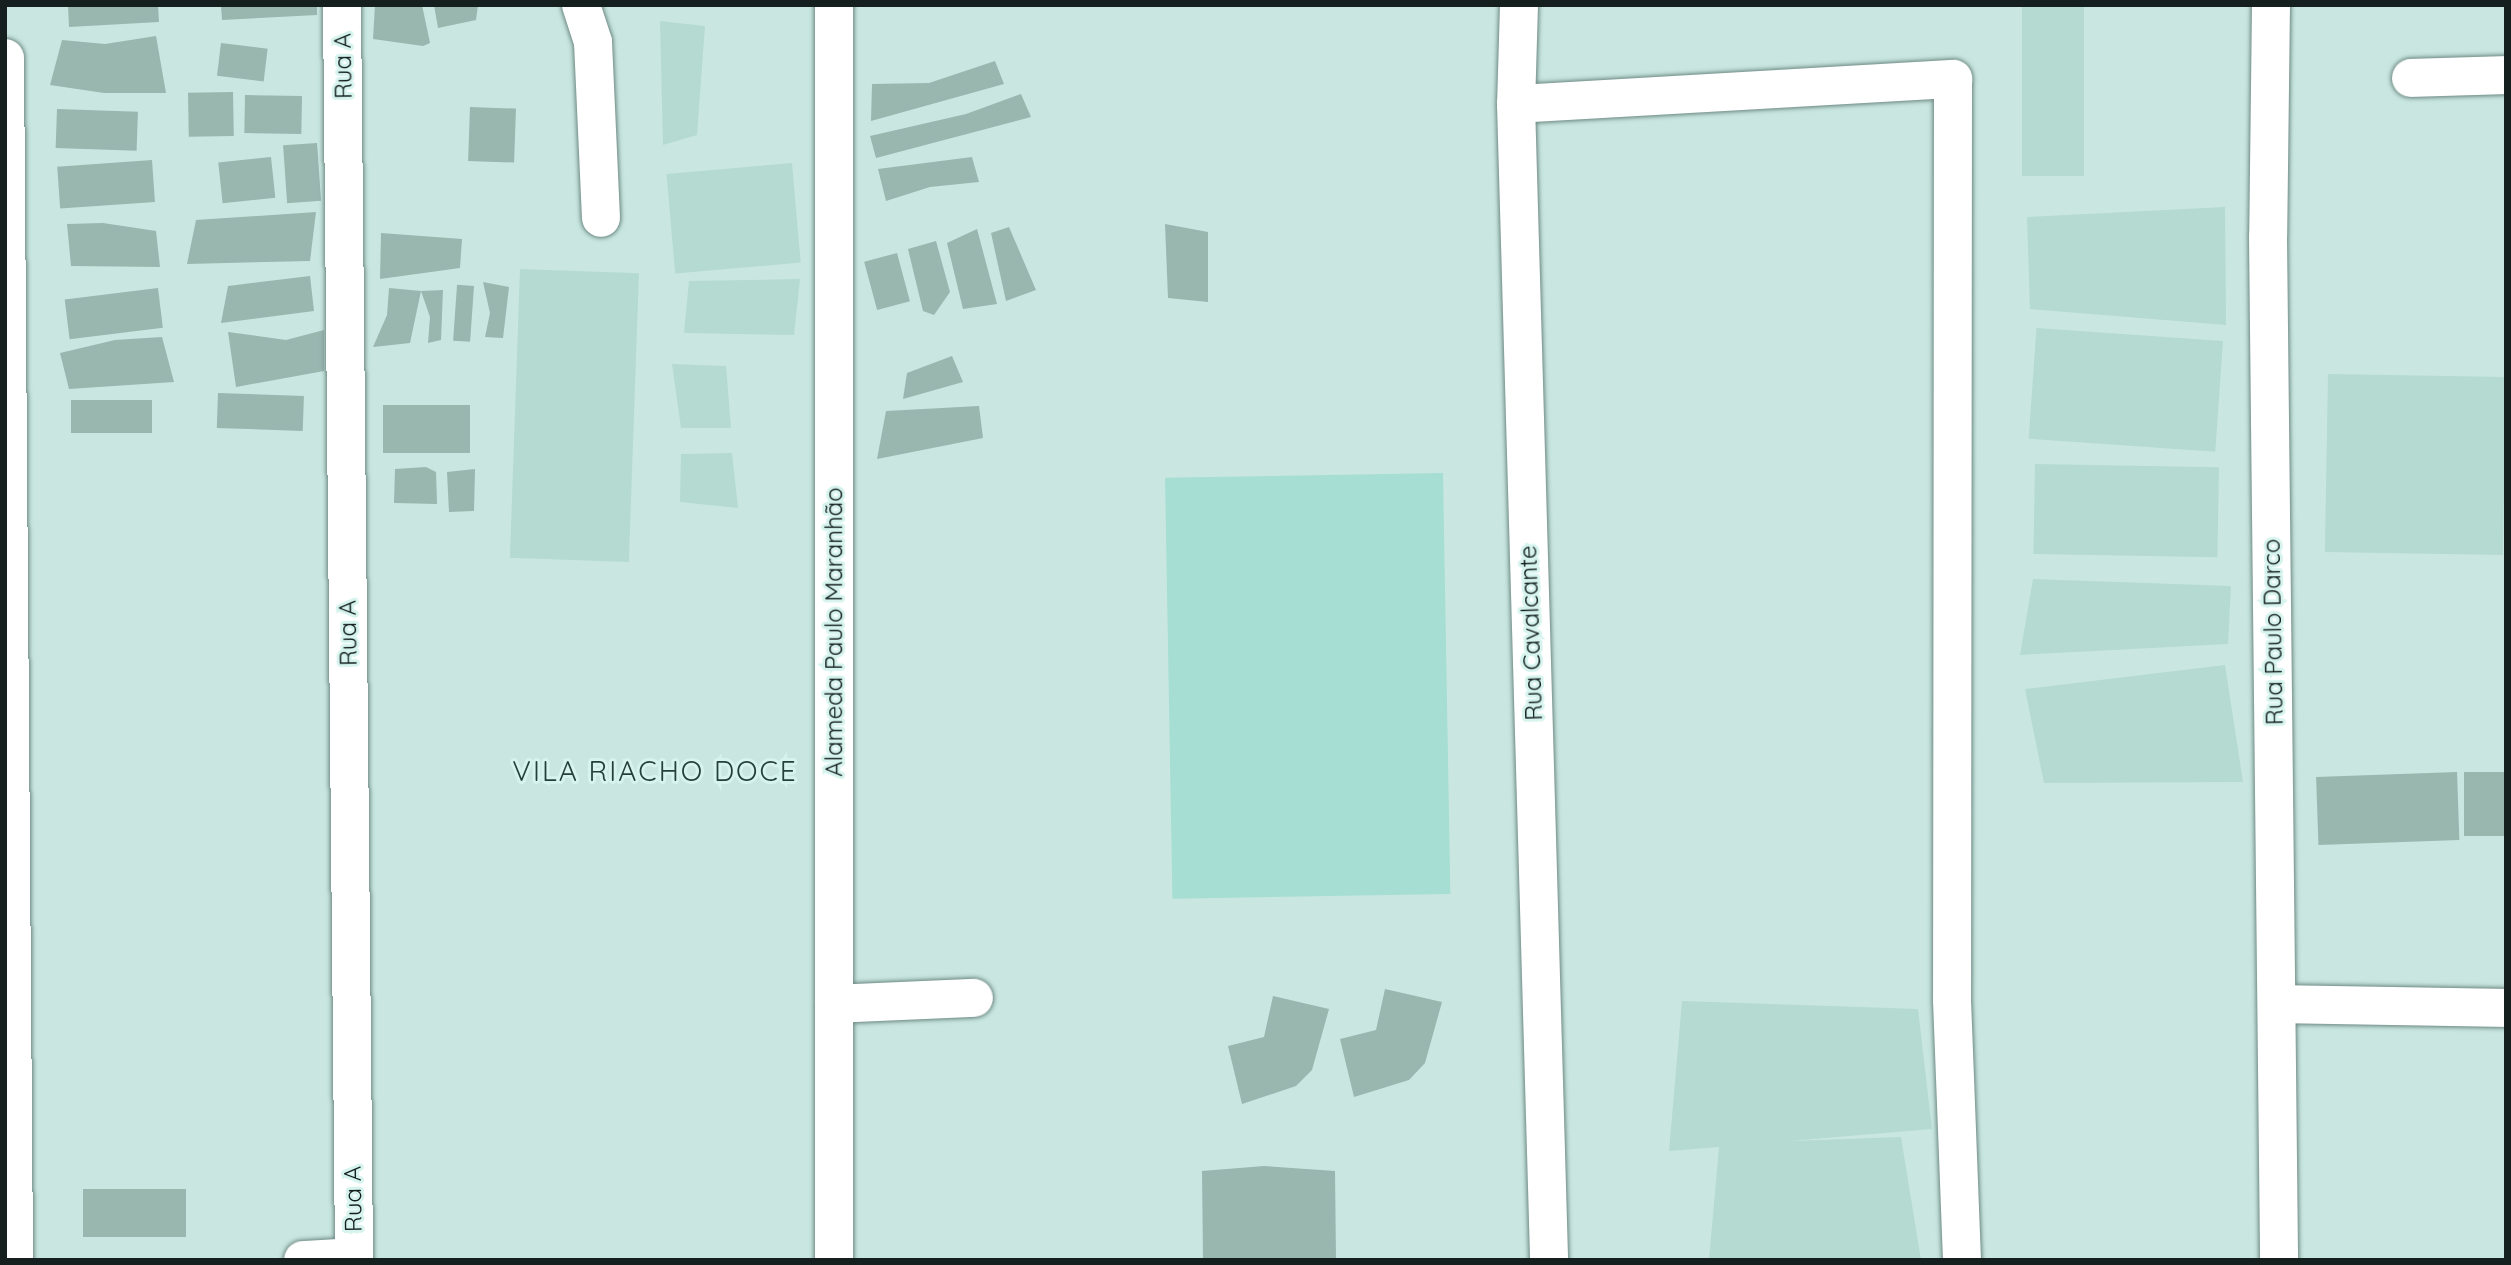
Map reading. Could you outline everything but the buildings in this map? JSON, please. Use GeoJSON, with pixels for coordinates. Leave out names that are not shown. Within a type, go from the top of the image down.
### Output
{"type":"FeatureCollection","features":[{"type":"Feature","properties":{"kind":"street","name":"Rua A"},"geometry":{"type":"LineString","coordinates":[[342,5],[354,1259]]}},
{"type":"Feature","properties":{"kind":"street"},"geometry":{"type":"LineString","coordinates":[[581,5],[593,42],[601,218]]}},
{"type":"Feature","properties":{"kind":"street","name":"Alameda Paulo Maranhão"},"geometry":{"type":"LineString","coordinates":[[834,5],[834,1260]]}},
{"type":"Feature","properties":{"kind":"street","name":"Rua Cavalcante"},"geometry":{"type":"LineString","coordinates":[[1518,5],[1516,103],[1549,1260]]}},
{"type":"Feature","properties":{"kind":"street","name":"Rua Paulo Darco"},"geometry":{"type":"LineString","coordinates":[[2272,5],[2268,236],[2279,1260]]}},
{"type":"Feature","properties":{"kind":"street"},"geometry":{"type":"LineString","coordinates":[[5,58],[14,1260]]}},
{"type":"Feature","properties":{"kind":"street"},"geometry":{"type":"LineString","coordinates":[[2412,78],[2506,75]]}},
{"type":"Feature","properties":{"kind":"street"},"geometry":{"type":"LineString","coordinates":[[1516,103],[1953,79],[1952,1000],[1962,1260]]}},
{"type":"Feature","properties":{"kind":"street"},"geometry":{"type":"LineString","coordinates":[[834,1004],[974,998]]}},
{"type":"Feature","properties":{"kind":"street"},"geometry":{"type":"LineString","coordinates":[[2278,1004],[2506,1008]]}},
{"type":"Feature","properties":{"kind":"street"},"geometry":{"type":"LineString","coordinates":[[303,1260],[354,1259]]}},
{"type":"Feature","properties":{"kind":"shaded area"},"geometry":{"type":"Polygon","coordinates":[[[2022,5],[2084,5],[2084,176],[2022,176],[2022,5]]]}},
{"type":"Feature","properties":{"kind":"shaded area"},"geometry":{"type":"Polygon","coordinates":[[[660,21],[705,26],[697,135],[663,145],[660,21]]]}},
{"type":"Feature","properties":{"kind":"shaded area"},"geometry":{"type":"Polygon","coordinates":[[[792,163],[801,263],[675,274],[666,174],[792,163]]]}},
{"type":"Feature","properties":{"kind":"shaded area"},"geometry":{"type":"Polygon","coordinates":[[[2225,207],[2226,325],[2030,309],[2027,217],[2225,207]]]}},
{"type":"Feature","properties":{"kind":"shaded area"},"geometry":{"type":"Polygon","coordinates":[[[520,269],[639,273],[629,562],[510,558],[520,269]]]}},
{"type":"Feature","properties":{"kind":"shaded area"},"geometry":{"type":"Polygon","coordinates":[[[800,279],[794,335],[684,333],[689,281],[800,279]]]}},
{"type":"Feature","properties":{"kind":"shaded area"},"geometry":{"type":"Polygon","coordinates":[[[2036,328],[2223,341],[2215,452],[2029,439],[2036,328]]]}},
{"type":"Feature","properties":{"kind":"shaded area"},"geometry":{"type":"Polygon","coordinates":[[[672,364],[726,366],[731,428],[681,428],[672,364]]]}},
{"type":"Feature","properties":{"kind":"shaded area"},"geometry":{"type":"Polygon","coordinates":[[[2328,374],[2506,377],[2503,555],[2325,552],[2328,374]]]}},
{"type":"Feature","properties":{"kind":"shaded area"},"geometry":{"type":"Polygon","coordinates":[[[732,453],[738,508],[680,502],[681,454],[732,453]]]}},
{"type":"Feature","properties":{"kind":"shaded area"},"geometry":{"type":"Polygon","coordinates":[[[2035,464],[2219,467],[2217,557],[2033,554],[2035,464]]]}},
{"type":"Feature","properties":{"kind":"shaded area"},"geometry":{"type":"Polygon","coordinates":[[[2033,579],[2231,586],[2228,644],[2020,655],[2033,579]]]}},
{"type":"Feature","properties":{"kind":"shaded area"},"geometry":{"type":"Polygon","coordinates":[[[2225,665],[2243,782],[2044,783],[2025,689],[2225,665]]]}},
{"type":"Feature","properties":{"kind":"shaded area"},"geometry":{"type":"Polygon","coordinates":[[[1682,1001],[1918,1009],[1932,1129],[1790,1141],[1901,1137],[1921,1260],[1709,1260],[1719,1147],[1669,1151],[1682,1001]]]}},
{"type":"Feature","properties":{"kind":"green space"},"geometry":{"type":"Polygon","coordinates":[[[1443,473],[1450,894],[1172,899],[1165,478],[1443,473]]]}},
{"type":"Feature","properties":{"kind":"district","name":"VILA RIACHO DOCE"},"geometry":{"type":"Point","coordinates":[655,771]}}]}
